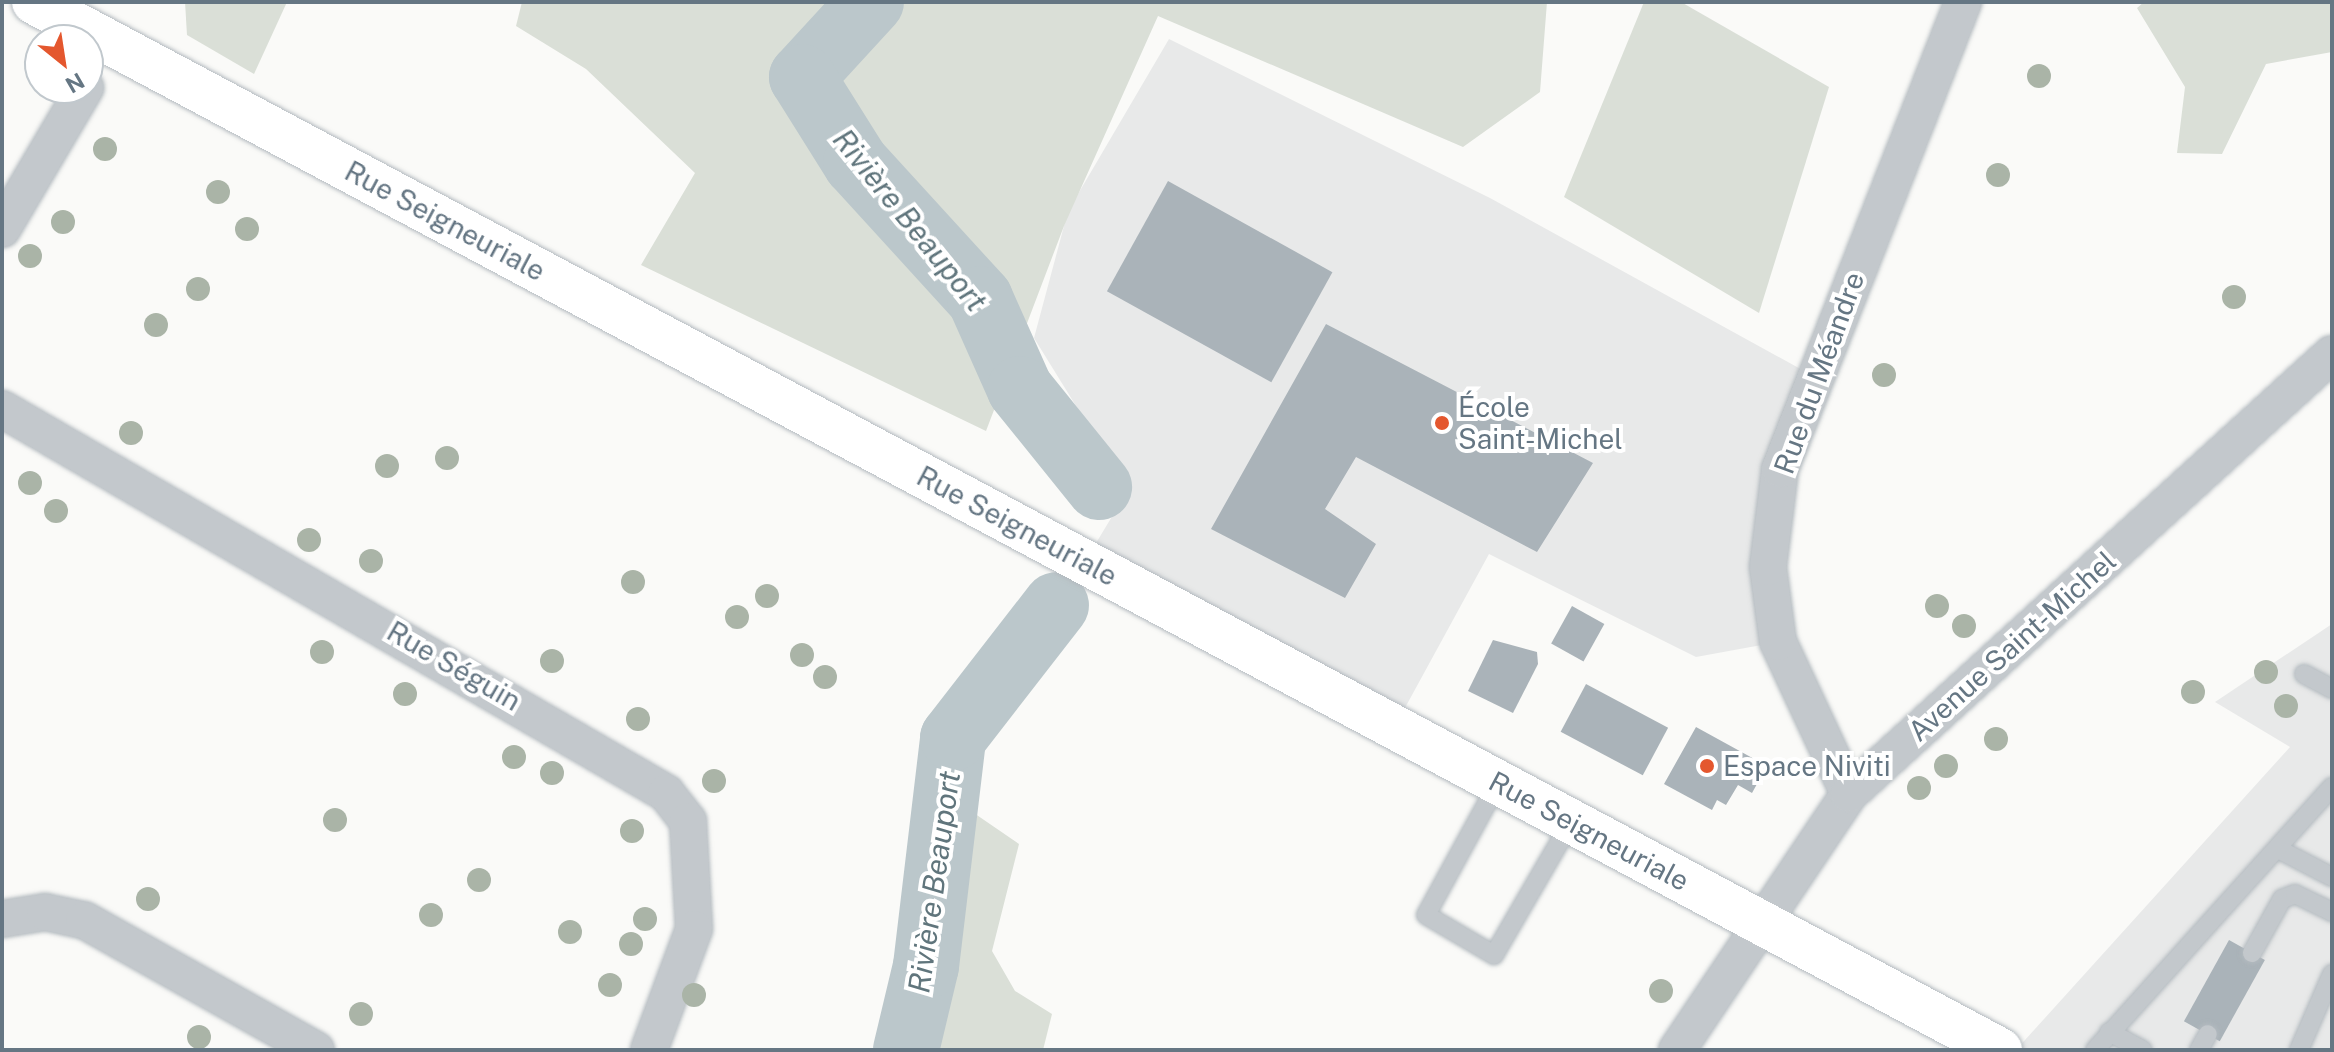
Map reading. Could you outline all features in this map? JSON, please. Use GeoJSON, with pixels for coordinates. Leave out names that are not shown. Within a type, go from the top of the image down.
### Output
{"type":"FeatureCollection","features":[{"type":"Feature","properties":{"kind":"street","name":"Rue Seigneuriale"},"geometry":{"type":"LineString","coordinates":[[34,2],[2000,1050]]}},
{"type":"Feature","properties":{"kind":"street","name":"Rue du Méandre"},"geometry":{"type":"LineString","coordinates":[[1849,794],[1778,642],[1768,567],[1780,469],[1963,2]]}},
{"type":"Feature","properties":{"kind":"street"},"geometry":{"type":"LineString","coordinates":[[104,57],[112,44]]}},
{"type":"Feature","properties":{"kind":"street"},"geometry":{"type":"LineString","coordinates":[[2,229],[76,104]]}},
{"type":"Feature","properties":{"kind":"street","name":"Avenue Saint-Michel"},"geometry":{"type":"LineString","coordinates":[[1677,1050],[1758,921],[1849,794],[2332,354]]}},
{"type":"Feature","properties":{"kind":"street","name":"Rue Séguin"},"geometry":{"type":"LineString","coordinates":[[2,409],[628,764],[666,793],[688,821],[694,929],[649,1050]]}},
{"type":"Feature","properties":{"kind":"street"},"geometry":{"type":"LineString","coordinates":[[2,919],[45,912],[84,920],[316,1050]]}},
{"type":"Feature","properties":{"kind":"lane"},"geometry":{"type":"LineString","coordinates":[[2304,674],[2332,689]]}},
{"type":"Feature","properties":{"kind":"lane"},"geometry":{"type":"LineString","coordinates":[[1498,783],[1426,915],[1494,955],[1571,822]]}},
{"type":"Feature","properties":{"kind":"lane"},"geometry":{"type":"LineString","coordinates":[[2095,1050],[2278,849],[2330,797]]}},
{"type":"Feature","properties":{"kind":"lane"},"geometry":{"type":"LineString","coordinates":[[2278,849],[2332,877]]}},
{"type":"Feature","properties":{"kind":"lane"},"geometry":{"type":"LineString","coordinates":[[2252,953],[2282,899],[2295,894],[2332,912]]}},
{"type":"Feature","properties":{"kind":"lane"},"geometry":{"type":"LineString","coordinates":[[2299,1050],[2332,974]]}},
{"type":"Feature","properties":{"kind":"lane"},"geometry":{"type":"LineString","coordinates":[[2109,1032],[2143,1050]]}},
{"type":"Feature","properties":{"kind":"shaded area"},"geometry":{"type":"Polygon","coordinates":[[[185,2],[287,2],[254,74],[187,35],[185,2]]]}},
{"type":"Feature","properties":{"kind":"shaded area"},"geometry":{"type":"Polygon","coordinates":[[[522,2],[1547,2],[1540,92],[1463,147],[1158,16],[1064,226],[986,431],[641,265],[695,173],[586,69],[516,26],[522,2]]]}},
{"type":"Feature","properties":{"kind":"shaded area"},"geometry":{"type":"Polygon","coordinates":[[[1644,2],[1681,2],[1829,87],[1759,313],[1564,197],[1644,2]]]}},
{"type":"Feature","properties":{"kind":"shaded area"},"geometry":{"type":"Polygon","coordinates":[[[2144,2],[2331,2],[2332,52],[2266,64],[2222,154],[2177,153],[2185,87],[2137,8],[2144,2]]]}},
{"type":"Feature","properties":{"kind":"shaded area","name":"École Saint-Michel"},"geometry":{"type":"Polygon","coordinates":[[[1169,39],[1490,198],[1815,377],[1779,469],[1778,642],[1696,657],[1489,554],[1394,728],[1084,563],[1128,490],[1034,338],[1068,211],[1169,39]]]}},
{"type":"Feature","properties":{"kind":"shaded area"},"geometry":{"type":"Polygon","coordinates":[[[2332,624],[2332,1050],[2016,1050],[2290,747],[2215,702],[2332,624]]]}},
{"type":"Feature","properties":{"kind":"shaded area"},"geometry":{"type":"Polygon","coordinates":[[[968,809],[1019,844],[992,951],[1015,991],[1052,1014],[1043,1050],[884,1050],[925,813],[968,809]]]}},
{"type":"Feature","properties":{"kind":"building"},"geometry":{"type":"Polygon","coordinates":[[[1168,181],[1332,272],[1271,382],[1107,291],[1168,181]]]}},
{"type":"Feature","properties":{"kind":"building"},"geometry":{"type":"Polygon","coordinates":[[[1326,324],[1593,463],[1537,552],[1356,457],[1325,509],[1376,544],[1345,598],[1211,529],[1326,324]]]}},
{"type":"Feature","properties":{"kind":"building"},"geometry":{"type":"Polygon","coordinates":[[[1572,606],[1604,624],[1584,662],[1551,644],[1572,606]]]}},
{"type":"Feature","properties":{"kind":"building"},"geometry":{"type":"Polygon","coordinates":[[[1493,640],[1537,652],[1538,664],[1513,713],[1468,691],[1493,640]]]}},
{"type":"Feature","properties":{"kind":"building"},"geometry":{"type":"Polygon","coordinates":[[[1586,684],[1668,728],[1643,775],[1561,732],[1586,684]]]}},
{"type":"Feature","properties":{"kind":"building"},"geometry":{"type":"Polygon","coordinates":[[[1696,727],[1767,766],[1752,793],[1738,785],[1726,805],[1717,800],[1712,810],[1664,784],[1696,727]]]}},
{"type":"Feature","properties":{"kind":"building"},"geometry":{"type":"Polygon","coordinates":[[[2229,940],[2265,960],[2220,1041],[2184,1021],[2229,940]]]}},
{"type":"Feature","properties":{"kind":"waterway","name":"Rivière Beauport"},"geometry":{"type":"LineString","coordinates":[[871,2],[802,77],[856,163],[980,299],[1020,389],[1099,487]]}},
{"type":"Feature","properties":{"kind":"waterway","name":"Rivière Beauport"},"geometry":{"type":"LineString","coordinates":[[906,1050],[926,966],[953,738],[1056,605]]}},
{"type":"Feature","properties":{"kind":"place","name":"École Saint-Michel"},"geometry":{"type":"Point","coordinates":[1442,423]}},
{"type":"Feature","properties":{"kind":"place","name":"Espace Niviti"},"geometry":{"type":"Point","coordinates":[1707,766]}}]}
